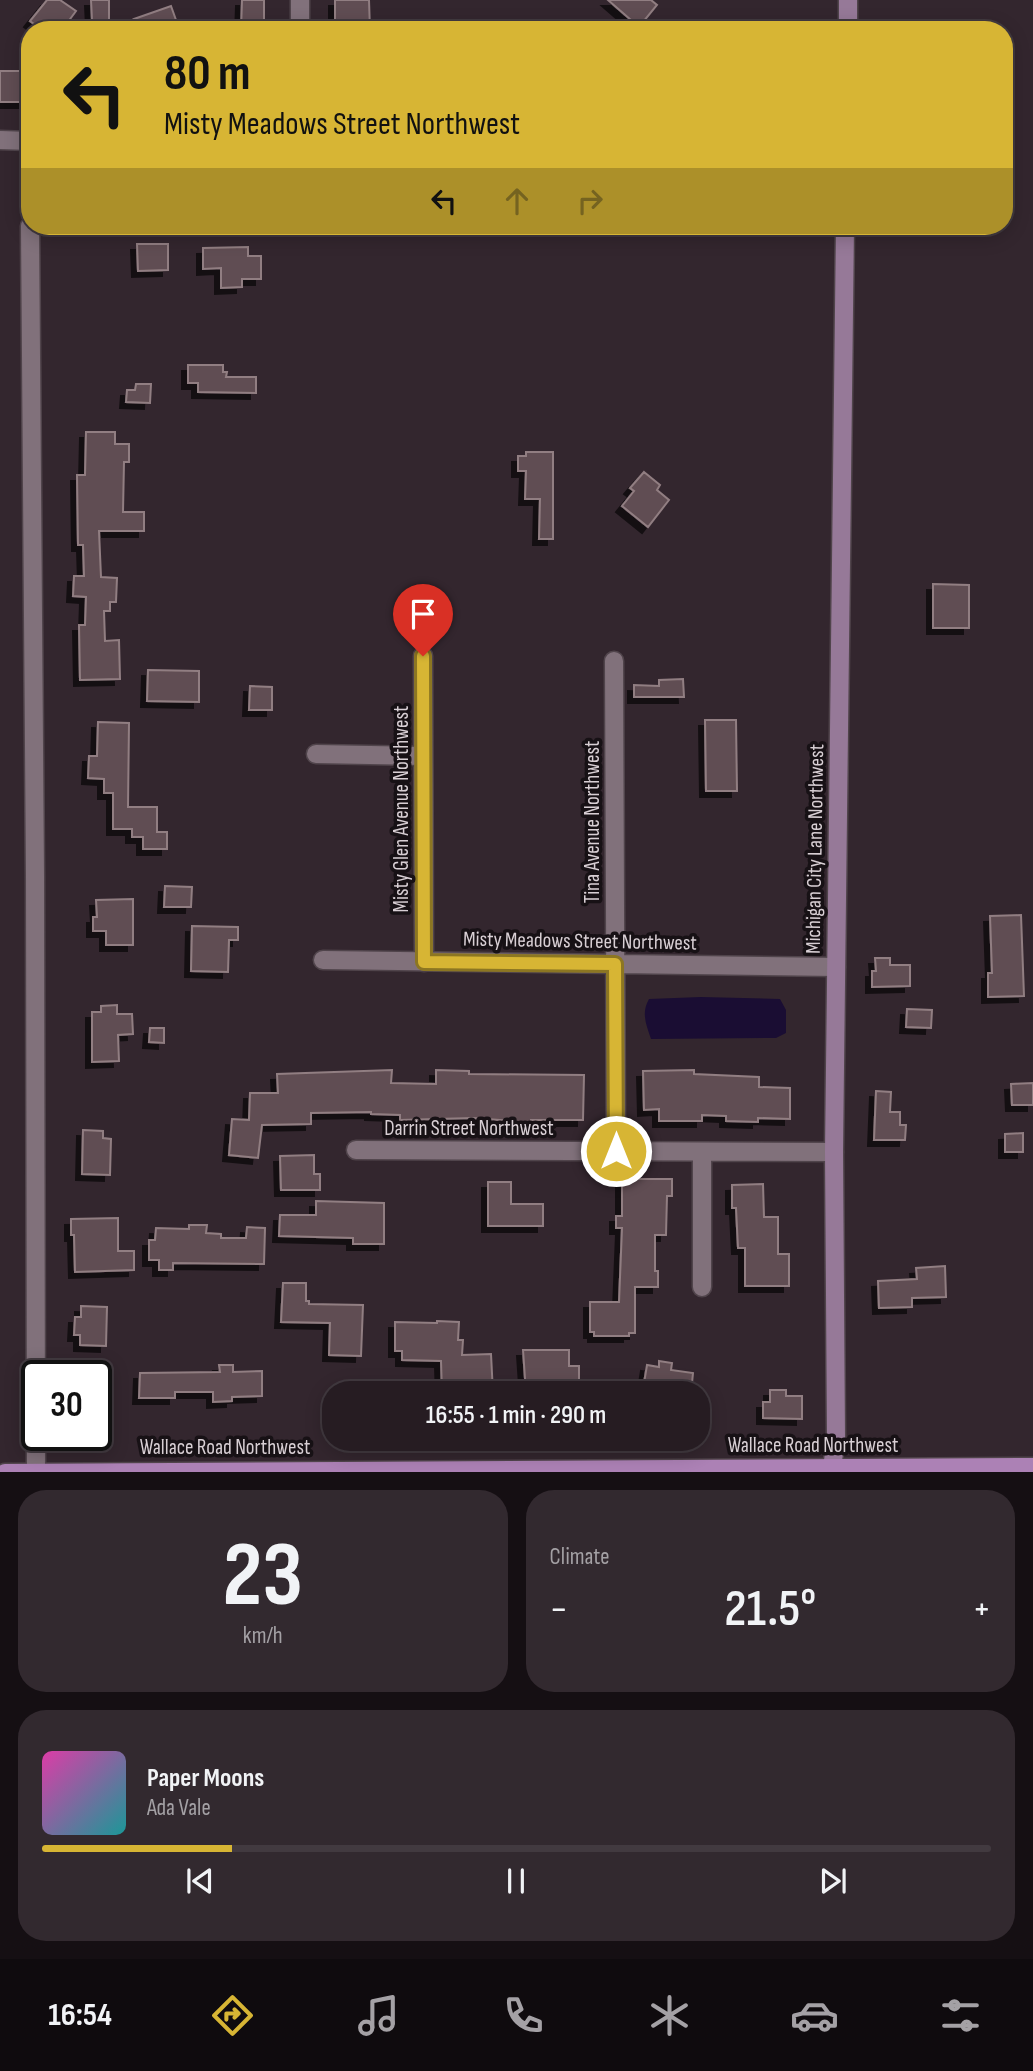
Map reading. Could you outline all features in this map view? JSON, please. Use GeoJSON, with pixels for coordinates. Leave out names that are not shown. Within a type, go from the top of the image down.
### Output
{"type":"FeatureCollection","features":[{"type":"Feature","properties":{"kind":"main road","name":"Wallace Road Northwest"},"geometry":{"type":"LineString","coordinates":[[5,1472],[831,1471],[1033,1467]]}},
{"type":"Feature","properties":{"kind":"street"},"geometry":{"type":"LineString","coordinates":[[300,0],[300,21]]}},
{"type":"Feature","properties":{"kind":"street"},"geometry":{"type":"LineString","coordinates":[[848,0],[848,21]]}},
{"type":"Feature","properties":{"kind":"street"},"geometry":{"type":"LineString","coordinates":[[0,140],[21,141]]}},
{"type":"Feature","properties":{"kind":"street"},"geometry":{"type":"LineString","coordinates":[[30,235],[36,1471]]}},
{"type":"Feature","properties":{"kind":"street","name":"Michigan City Lane Northwest"},"geometry":{"type":"LineString","coordinates":[[831,1471],[835,1437],[834,1152],[845,235]]}},
{"type":"Feature","properties":{"kind":"street","name":"Misty Glen Avenue Northwest"},"geometry":{"type":"LineString","coordinates":[[423,656],[424,962]]}},
{"type":"Feature","properties":{"kind":"street","name":"Tina Avenue Northwest"},"geometry":{"type":"LineString","coordinates":[[614,661],[616,1151]]}},
{"type":"Feature","properties":{"kind":"street"},"geometry":{"type":"LineString","coordinates":[[316,754],[423,756]]}},
{"type":"Feature","properties":{"kind":"street","name":"Misty Meadows Street Northwest"},"geometry":{"type":"LineString","coordinates":[[323,960],[836,967]]}},
{"type":"Feature","properties":{"kind":"street","name":"Darrin Street Northwest"},"geometry":{"type":"LineString","coordinates":[[356,1150],[834,1152]]}},
{"type":"Feature","properties":{"kind":"street"},"geometry":{"type":"LineString","coordinates":[[702,1152],[702,1287]]}},
{"type":"Feature","properties":{"kind":"shaded area"},"geometry":{"type":"Polygon","coordinates":[[[649,999],[780,999],[786,1010],[786,1033],[776,1038],[651,1039],[645,1014],[649,999]]]}},
{"type":"Feature","properties":{"kind":"building"},"geometry":{"type":"Polygon","coordinates":[[[47,0],[60,0],[76,11],[69,21],[30,21],[47,0]]]}},
{"type":"Feature","properties":{"kind":"building"},"geometry":{"type":"Polygon","coordinates":[[[91,0],[109,0],[109,20],[92,20],[91,0]]]}},
{"type":"Feature","properties":{"kind":"building"},"geometry":{"type":"Polygon","coordinates":[[[242,0],[264,0],[264,21],[241,21],[242,0]]]}},
{"type":"Feature","properties":{"kind":"building"},"geometry":{"type":"Polygon","coordinates":[[[335,0],[369,0],[370,21],[335,21],[335,0]]]}},
{"type":"Feature","properties":{"kind":"building"},"geometry":{"type":"Polygon","coordinates":[[[608,0],[651,0],[657,5],[644,21],[632,21],[608,0]]]}},
{"type":"Feature","properties":{"kind":"building"},"geometry":{"type":"Polygon","coordinates":[[[171,6],[176,20],[134,19],[171,6]]]}},
{"type":"Feature","properties":{"kind":"building"},"geometry":{"type":"Polygon","coordinates":[[[0,71],[21,71],[21,102],[0,102],[0,71]]]}},
{"type":"Feature","properties":{"kind":"building"},"geometry":{"type":"Polygon","coordinates":[[[137,244],[168,244],[168,270],[138,271],[137,244]]]}},
{"type":"Feature","properties":{"kind":"building"},"geometry":{"type":"Polygon","coordinates":[[[248,247],[248,256],[261,256],[261,279],[242,279],[242,287],[221,288],[221,268],[203,269],[203,248],[248,247]]]}},
{"type":"Feature","properties":{"kind":"building"},"geometry":{"type":"Polygon","coordinates":[[[188,365],[223,365],[223,372],[227,372],[226,377],[256,377],[256,393],[198,392],[198,383],[188,383],[188,365]]]}},
{"type":"Feature","properties":{"kind":"building"},"geometry":{"type":"Polygon","coordinates":[[[136,384],[151,384],[150,403],[126,402],[127,390],[135,390],[136,384]]]}},
{"type":"Feature","properties":{"kind":"building"},"geometry":{"type":"Polygon","coordinates":[[[86,432],[115,432],[115,444],[129,444],[129,462],[124,462],[123,512],[144,512],[144,531],[99,531],[101,577],[117,578],[116,602],[110,602],[110,611],[104,611],[105,641],[119,640],[120,679],[80,680],[79,625],[85,625],[86,597],[73,596],[74,576],[84,576],[83,545],[78,545],[77,475],[85,475],[86,432]]]}},
{"type":"Feature","properties":{"kind":"building"},"geometry":{"type":"Polygon","coordinates":[[[526,452],[553,452],[553,539],[539,539],[540,499],[525,499],[526,471],[518,471],[518,456],[526,456],[526,452]]]}},
{"type":"Feature","properties":{"kind":"building"},"geometry":{"type":"Polygon","coordinates":[[[644,472],[660,485],[657,490],[669,500],[648,527],[622,506],[634,491],[630,488],[644,472]]]}},
{"type":"Feature","properties":{"kind":"building"},"geometry":{"type":"Polygon","coordinates":[[[933,584],[969,585],[969,628],[933,628],[933,584]]]}},
{"type":"Feature","properties":{"kind":"building"},"geometry":{"type":"Polygon","coordinates":[[[148,670],[199,671],[199,702],[147,701],[148,670]]]}},
{"type":"Feature","properties":{"kind":"building"},"geometry":{"type":"Polygon","coordinates":[[[683,679],[684,697],[634,697],[634,685],[659,686],[659,680],[683,679]]]}},
{"type":"Feature","properties":{"kind":"building"},"geometry":{"type":"Polygon","coordinates":[[[250,686],[272,687],[272,710],[249,710],[250,686]]]}},
{"type":"Feature","properties":{"kind":"building"},"geometry":{"type":"Polygon","coordinates":[[[705,720],[736,720],[737,791],[706,791],[705,720]]]}},
{"type":"Feature","properties":{"kind":"building"},"geometry":{"type":"Polygon","coordinates":[[[98,722],[129,723],[128,807],[157,807],[157,832],[167,832],[167,849],[143,849],[143,837],[132,837],[132,829],[113,829],[113,793],[104,793],[104,779],[88,778],[89,756],[97,756],[98,722]]]}},
{"type":"Feature","properties":{"kind":"building"},"geometry":{"type":"Polygon","coordinates":[[[165,886],[192,887],[191,907],[164,907],[165,886]]]}},
{"type":"Feature","properties":{"kind":"building"},"geometry":{"type":"Polygon","coordinates":[[[133,899],[133,945],[106,945],[106,931],[93,931],[93,917],[97,917],[96,900],[133,899]]]}},
{"type":"Feature","properties":{"kind":"building"},"geometry":{"type":"Polygon","coordinates":[[[1021,915],[1024,996],[988,997],[988,973],[992,973],[990,916],[1021,915]]]}},
{"type":"Feature","properties":{"kind":"building"},"geometry":{"type":"Polygon","coordinates":[[[192,926],[238,927],[238,940],[229,940],[228,972],[191,971],[192,926]]]}},
{"type":"Feature","properties":{"kind":"building"},"geometry":{"type":"Polygon","coordinates":[[[875,958],[890,958],[890,965],[910,965],[910,986],[872,987],[872,971],[876,971],[875,958]]]}},
{"type":"Feature","properties":{"kind":"building"},"geometry":{"type":"Polygon","coordinates":[[[117,1005],[117,1014],[132,1014],[133,1034],[118,1035],[119,1061],[92,1062],[92,1012],[101,1012],[101,1006],[117,1005]]]}},
{"type":"Feature","properties":{"kind":"building"},"geometry":{"type":"Polygon","coordinates":[[[907,1009],[932,1010],[931,1028],[906,1027],[907,1009]]]}},
{"type":"Feature","properties":{"kind":"building"},"geometry":{"type":"Polygon","coordinates":[[[150,1028],[164,1028],[164,1043],[149,1042],[150,1028]]]}},
{"type":"Feature","properties":{"kind":"building"},"geometry":{"type":"Polygon","coordinates":[[[392,1070],[391,1083],[436,1084],[436,1070],[469,1071],[469,1074],[584,1075],[583,1120],[531,1120],[531,1124],[473,1118],[400,1120],[400,1115],[371,1112],[311,1113],[311,1124],[262,1125],[258,1158],[229,1155],[232,1119],[249,1120],[250,1093],[278,1093],[277,1074],[392,1070]]]}},
{"type":"Feature","properties":{"kind":"building"},"geometry":{"type":"Polygon","coordinates":[[[694,1070],[694,1074],[759,1077],[759,1087],[790,1088],[790,1119],[726,1121],[726,1116],[702,1115],[702,1121],[659,1121],[659,1109],[644,1110],[643,1071],[694,1070]]]}},
{"type":"Feature","properties":{"kind":"building"},"geometry":{"type":"Polygon","coordinates":[[[1033,1083],[1033,1105],[1012,1105],[1011,1084],[1033,1083]]]}},
{"type":"Feature","properties":{"kind":"building"},"geometry":{"type":"Polygon","coordinates":[[[876,1091],[891,1092],[890,1112],[900,1112],[900,1125],[906,1125],[905,1140],[874,1140],[876,1091]]]}},
{"type":"Feature","properties":{"kind":"building"},"geometry":{"type":"Polygon","coordinates":[[[83,1130],[103,1131],[103,1138],[111,1139],[110,1175],[82,1174],[83,1130]]]}},
{"type":"Feature","properties":{"kind":"building"},"geometry":{"type":"Polygon","coordinates":[[[1023,1133],[1023,1152],[1005,1152],[1005,1134],[1023,1133]]]}},
{"type":"Feature","properties":{"kind":"building"},"geometry":{"type":"Polygon","coordinates":[[[314,1155],[314,1174],[320,1174],[320,1190],[281,1190],[280,1156],[314,1155]]]}},
{"type":"Feature","properties":{"kind":"building"},"geometry":{"type":"Polygon","coordinates":[[[622,1179],[672,1179],[672,1196],[667,1196],[666,1235],[655,1235],[658,1287],[635,1287],[635,1333],[629,1333],[629,1336],[594,1336],[594,1332],[590,1332],[590,1302],[619,1302],[622,1228],[616,1228],[616,1216],[622,1216],[622,1179]]]}},
{"type":"Feature","properties":{"kind":"building"},"geometry":{"type":"Polygon","coordinates":[[[488,1182],[511,1182],[511,1204],[543,1204],[543,1226],[488,1226],[488,1182]]]}},
{"type":"Feature","properties":{"kind":"building"},"geometry":{"type":"Polygon","coordinates":[[[763,1184],[764,1217],[778,1217],[778,1254],[789,1254],[789,1286],[745,1286],[745,1248],[738,1248],[736,1208],[732,1208],[732,1185],[763,1184]]]}},
{"type":"Feature","properties":{"kind":"building"},"geometry":{"type":"Polygon","coordinates":[[[316,1201],[384,1203],[384,1244],[353,1244],[353,1238],[279,1236],[280,1215],[316,1215],[316,1201]]]}},
{"type":"Feature","properties":{"kind":"building"},"geometry":{"type":"Polygon","coordinates":[[[118,1218],[118,1251],[134,1251],[134,1270],[75,1272],[71,1219],[118,1218]]]}},
{"type":"Feature","properties":{"kind":"building"},"geometry":{"type":"Polygon","coordinates":[[[189,1225],[207,1225],[206,1233],[221,1234],[221,1238],[246,1238],[247,1227],[265,1228],[264,1264],[173,1263],[173,1270],[159,1270],[159,1260],[149,1260],[149,1240],[155,1240],[156,1228],[189,1229],[189,1225]]]}},
{"type":"Feature","properties":{"kind":"building"},"geometry":{"type":"Polygon","coordinates":[[[945,1266],[946,1297],[912,1298],[912,1307],[879,1308],[878,1281],[917,1279],[916,1268],[945,1266]]]}},
{"type":"Feature","properties":{"kind":"building"},"geometry":{"type":"Polygon","coordinates":[[[283,1283],[306,1283],[306,1301],[309,1301],[309,1304],[363,1305],[361,1356],[329,1355],[330,1323],[281,1322],[283,1283]]]}},
{"type":"Feature","properties":{"kind":"building"},"geometry":{"type":"Polygon","coordinates":[[[81,1306],[107,1307],[106,1346],[80,1345],[80,1335],[74,1335],[75,1317],[81,1317],[81,1306]]]}},
{"type":"Feature","properties":{"kind":"building"},"geometry":{"type":"Polygon","coordinates":[[[395,1322],[459,1322],[458,1340],[463,1340],[462,1355],[491,1354],[492,1381],[442,1381],[441,1361],[402,1360],[402,1351],[395,1351],[395,1322]]]}},
{"type":"Feature","properties":{"kind":"building"},"geometry":{"type":"Polygon","coordinates":[[[523,1350],[569,1350],[569,1366],[579,1366],[579,1381],[525,1381],[523,1350]]]}},
{"type":"Feature","properties":{"kind":"building"},"geometry":{"type":"Polygon","coordinates":[[[659,1361],[672,1363],[671,1370],[693,1373],[692,1381],[644,1381],[647,1365],[659,1367],[659,1361]]]}},
{"type":"Feature","properties":{"kind":"building"},"geometry":{"type":"Polygon","coordinates":[[[219,1365],[233,1365],[233,1372],[262,1371],[262,1396],[232,1397],[232,1401],[213,1402],[213,1392],[175,1392],[175,1398],[139,1398],[140,1373],[220,1372],[219,1365]]]}},
{"type":"Feature","properties":{"kind":"building"},"geometry":{"type":"Polygon","coordinates":[[[770,1390],[786,1390],[786,1396],[802,1396],[802,1419],[763,1418],[763,1402],[770,1402],[770,1390]]]}},
{"type":"Feature","properties":{"kind":"route"},"geometry":{"type":"LineString","coordinates":[[423,656],[424,962],[615,964],[616,1151]]}}]}
